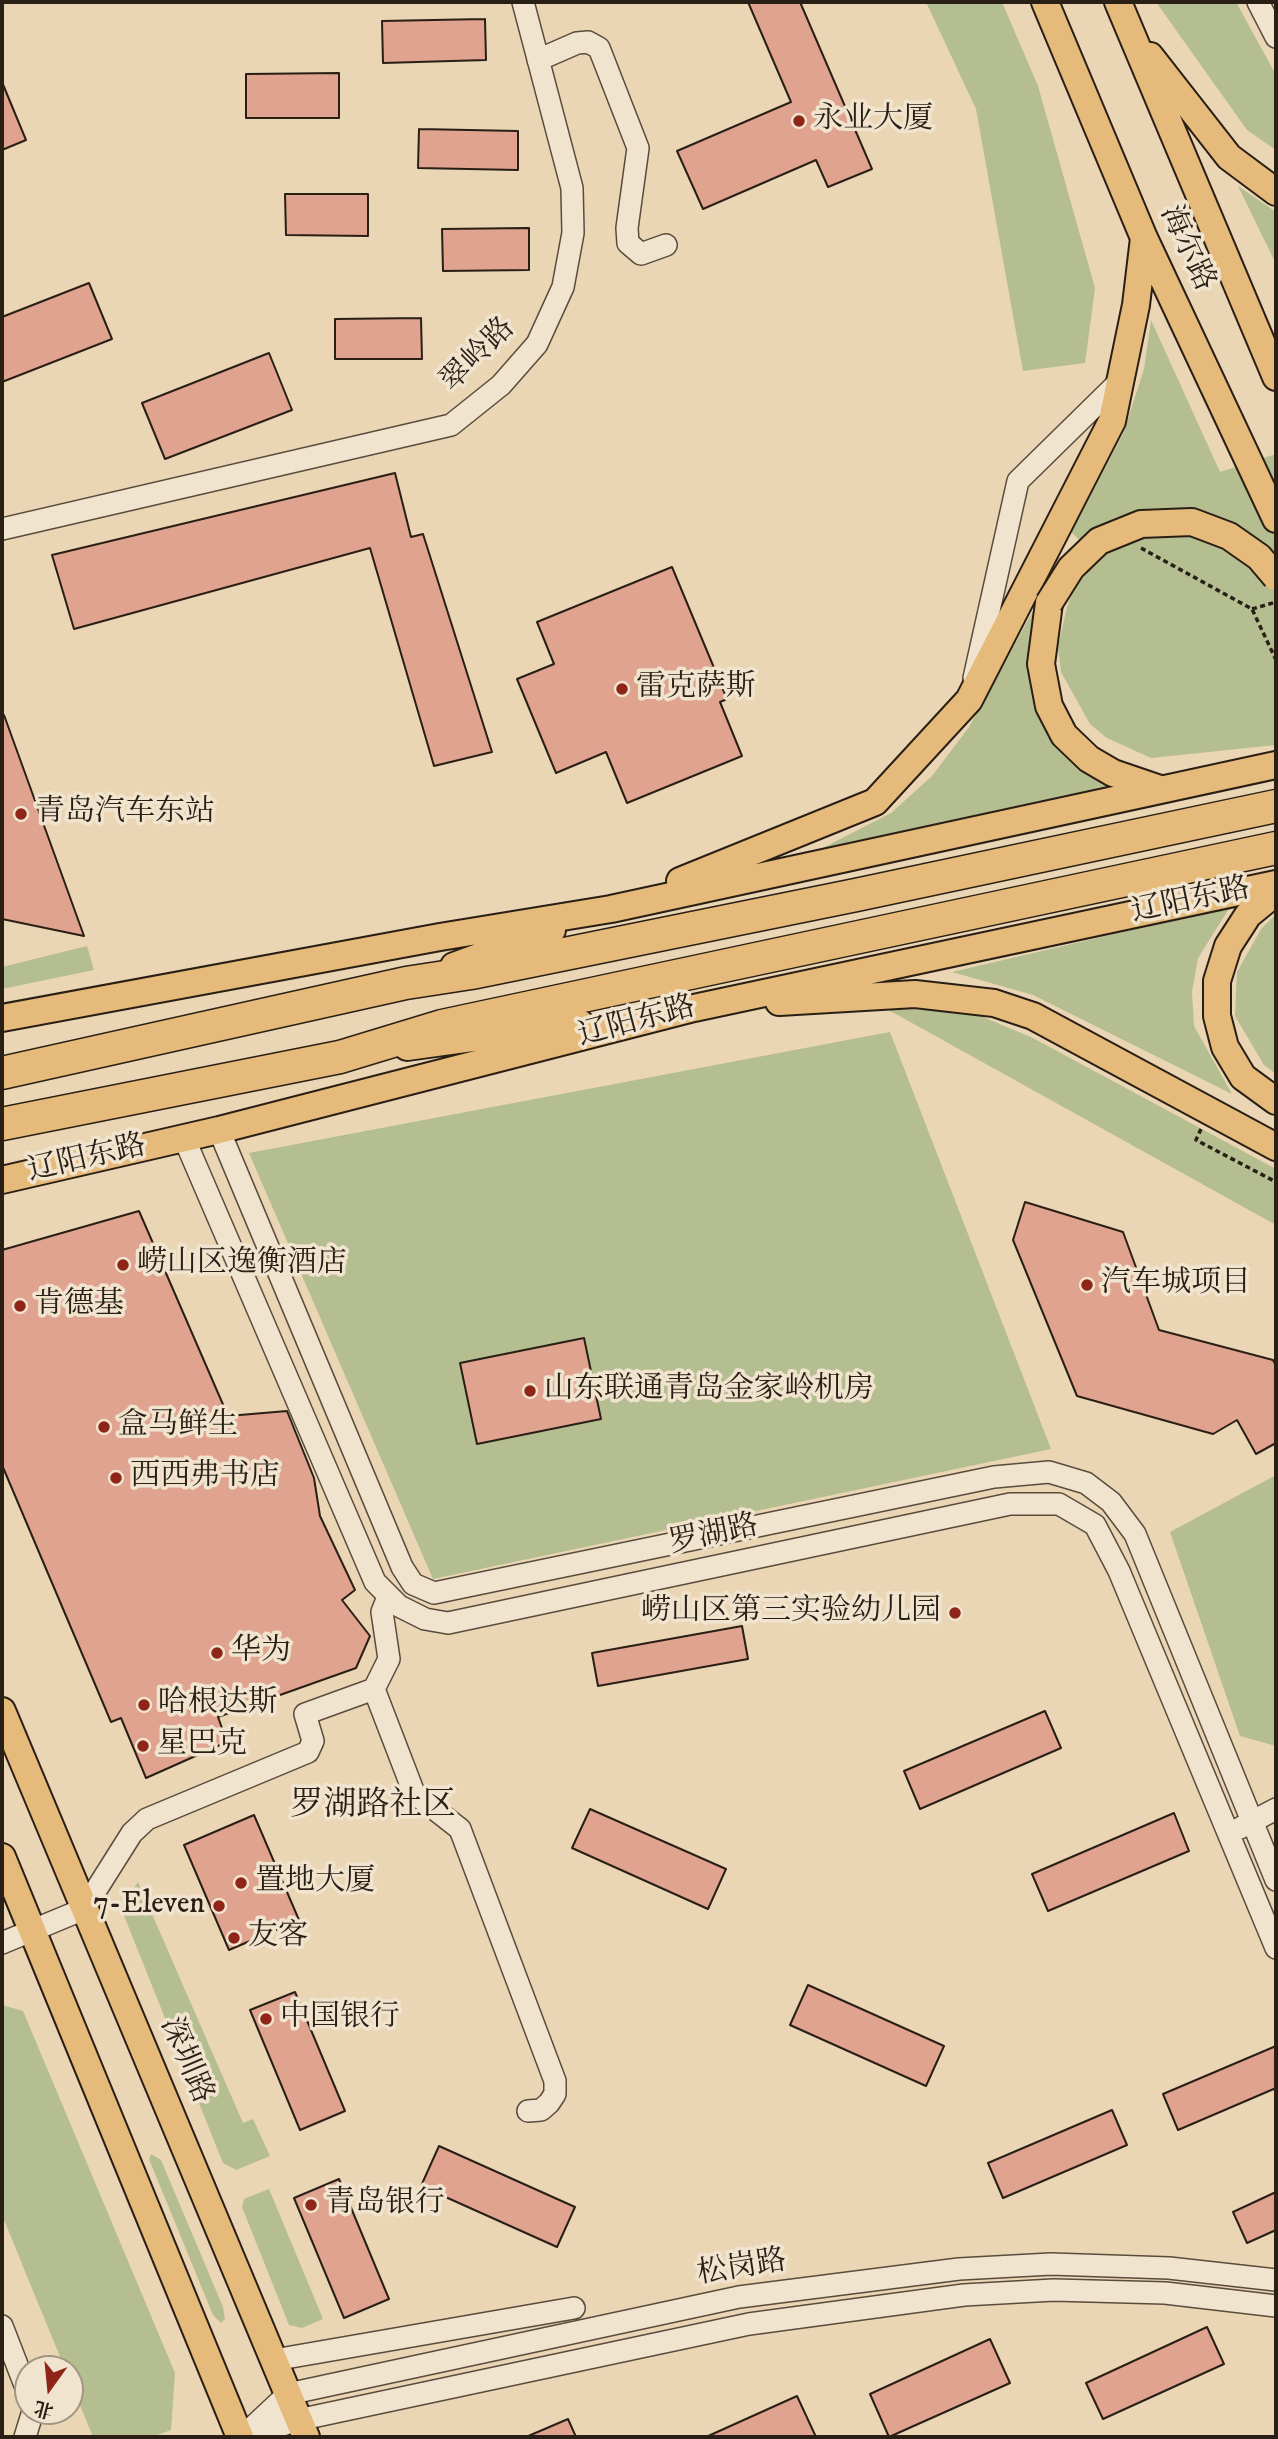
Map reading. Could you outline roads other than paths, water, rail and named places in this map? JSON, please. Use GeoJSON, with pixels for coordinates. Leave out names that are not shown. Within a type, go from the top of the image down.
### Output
{"type":"FeatureCollection","features":[{"type":"Feature","properties":{"kind":"highway"},"geometry":{"type":"LineString","coordinates":[[2,1073],[406,983],[471,973],[763,914],[1276,806]]}},
{"type":"Feature","properties":{"kind":"highway","name":"辽阳东路"},"geometry":{"type":"LineString","coordinates":[[2,1124],[341,1057],[442,1026],[1276,848]]}},
{"type":"Feature","properties":{"kind":"main road","name":"海尔路"},"geometry":{"type":"LineString","coordinates":[[1045,2],[1144,238],[1276,519]]}},
{"type":"Feature","properties":{"kind":"main road","name":"海尔路"},"geometry":{"type":"LineString","coordinates":[[1118,2],[1276,377]]}},
{"type":"Feature","properties":{"kind":"main road"},"geometry":{"type":"LineString","coordinates":[[1130,30],[1229,157],[1276,192]]}},
{"type":"Feature","properties":{"kind":"main road"},"geometry":{"type":"LineString","coordinates":[[406,983],[611,909],[875,803],[969,700],[1112,421],[1136,305],[1144,238]]}},
{"type":"Feature","properties":{"kind":"main road"},"geometry":{"type":"LineString","coordinates":[[1162,789],[1113,773],[1088,759],[1064,735],[1049,706],[1041,664],[1049,603],[1071,568],[1099,541],[1141,524],[1192,522],[1229,536],[1259,557],[1276,577]]}},
{"type":"Feature","properties":{"kind":"main road"},"geometry":{"type":"LineString","coordinates":[[2,1018],[439,937],[611,909],[1276,765]]}},
{"type":"Feature","properties":{"kind":"main road","name":"辽阳东路"},"geometry":{"type":"LineString","coordinates":[[2,1180],[219,1130],[694,1008],[1276,884]]}},
{"type":"Feature","properties":{"kind":"main road"},"geometry":{"type":"LineString","coordinates":[[1276,892],[1248,915],[1228,946],[1217,981],[1217,1016],[1225,1047],[1243,1077],[1276,1101]]}},
{"type":"Feature","properties":{"kind":"main road"},"geometry":{"type":"LineString","coordinates":[[341,1057],[694,1008],[915,994],[994,1003],[1033,1016],[1276,1147]]}},
{"type":"Feature","properties":{"kind":"main road","name":"深圳路"},"geometry":{"type":"LineString","coordinates":[[2,1711],[302,2428]]}},
{"type":"Feature","properties":{"kind":"main road"},"geometry":{"type":"LineString","coordinates":[[2,1857],[30,1932],[242,2437]]}},
{"type":"Feature","properties":{"kind":"street","name":"翠岭路"},"geometry":{"type":"LineString","coordinates":[[2,529],[451,425],[501,385],[537,344],[563,287],[573,233],[572,188],[523,2]]}},
{"type":"Feature","properties":{"kind":"street"},"geometry":{"type":"LineString","coordinates":[[1258,2],[1276,37]]}},
{"type":"Feature","properties":{"kind":"street"},"geometry":{"type":"LineString","coordinates":[[538,60],[577,43],[588,42],[599,48],[638,148],[627,228],[628,243],[641,254],[666,246]]}},
{"type":"Feature","properties":{"kind":"street"},"geometry":{"type":"LineString","coordinates":[[969,700],[1018,481],[1120,381]]}},
{"type":"Feature","properties":{"kind":"street"},"geometry":{"type":"LineString","coordinates":[[219,1130],[402,1567],[413,1584],[434,1593],[994,1477],[1049,1472],[1086,1483],[1111,1502],[1135,1534],[1276,1881]]}},
{"type":"Feature","properties":{"kind":"street","name":"罗湖路"},"geometry":{"type":"LineString","coordinates":[[184,1138],[375,1582],[388,1597],[425,1619],[448,1623],[1010,1504],[1059,1504],[1095,1525],[1119,1571],[1276,1948]]}},
{"type":"Feature","properties":{"kind":"street"},"geometry":{"type":"LineString","coordinates":[[2,1943],[84,1909],[132,1833],[147,1819],[307,1752],[313,1741],[305,1714],[374,1689],[388,1659],[382,1612],[388,1597]]}},
{"type":"Feature","properties":{"kind":"street"},"geometry":{"type":"LineString","coordinates":[[374,1689],[414,1793],[460,1829],[555,2081],[555,2094],[549,2103],[541,2110],[528,2111]]}},
{"type":"Feature","properties":{"kind":"street"},"geometry":{"type":"LineString","coordinates":[[1228,1834],[1276,1810]]}},
{"type":"Feature","properties":{"kind":"street","name":"松岗路"},"geometry":{"type":"LineString","coordinates":[[288,2394],[739,2297],[959,2269],[1051,2264],[1169,2268],[1276,2280]]}},
{"type":"Feature","properties":{"kind":"street","name":"松岗路"},"geometry":{"type":"LineString","coordinates":[[242,2437],[302,2428],[749,2324],[964,2295],[1054,2290],[1165,2293],[1276,2306]]}},
{"type":"Feature","properties":{"kind":"street"},"geometry":{"type":"LineString","coordinates":[[274,2360],[574,2308]]}},
{"type":"Feature","properties":{"kind":"street"},"geometry":{"type":"LineString","coordinates":[[2,2326],[14,2357]]}},
{"type":"Feature","properties":{"kind":"street"},"geometry":{"type":"LineString","coordinates":[[242,2437],[288,2394]]}},
{"type":"Feature","properties":{"kind":"place","name":"永业大厦"},"geometry":{"type":"Point","coordinates":[799,121]}},
{"type":"Feature","properties":{"kind":"place","name":"雷克萨斯"},"geometry":{"type":"Point","coordinates":[622,689]}},
{"type":"Feature","properties":{"kind":"place","name":"青岛汽车东站"},"geometry":{"type":"Point","coordinates":[21,814]}},
{"type":"Feature","properties":{"kind":"place","name":"崂山区逸衡酒店"},"geometry":{"type":"Point","coordinates":[123,1265]}},
{"type":"Feature","properties":{"kind":"place","name":"汽车城项目"},"geometry":{"type":"Point","coordinates":[1087,1285]}},
{"type":"Feature","properties":{"kind":"place","name":"肯德基"},"geometry":{"type":"Point","coordinates":[20,1306]}},
{"type":"Feature","properties":{"kind":"place","name":"山东联通青岛金家岭机房"},"geometry":{"type":"Point","coordinates":[530,1391]}},
{"type":"Feature","properties":{"kind":"place","name":"盒马鲜生"},"geometry":{"type":"Point","coordinates":[104,1427]}},
{"type":"Feature","properties":{"kind":"place","name":"西西弗书店"},"geometry":{"type":"Point","coordinates":[116,1478]}},
{"type":"Feature","properties":{"kind":"place","name":"崂山区第三实验幼儿园"},"geometry":{"type":"Point","coordinates":[955,1613]}},
{"type":"Feature","properties":{"kind":"place","name":"华为"},"geometry":{"type":"Point","coordinates":[217,1653]}},
{"type":"Feature","properties":{"kind":"place","name":"哈根达斯"},"geometry":{"type":"Point","coordinates":[144,1705]}},
{"type":"Feature","properties":{"kind":"place","name":"星巴克"},"geometry":{"type":"Point","coordinates":[143,1746]}},
{"type":"Feature","properties":{"kind":"place","name":"置地大厦"},"geometry":{"type":"Point","coordinates":[241,1883]}},
{"type":"Feature","properties":{"kind":"place","name":"7-Eleven"},"geometry":{"type":"Point","coordinates":[219,1906]}},
{"type":"Feature","properties":{"kind":"place","name":"友客"},"geometry":{"type":"Point","coordinates":[234,1938]}},
{"type":"Feature","properties":{"kind":"place","name":"中国银行"},"geometry":{"type":"Point","coordinates":[266,2019]}},
{"type":"Feature","properties":{"kind":"place","name":"青岛银行"},"geometry":{"type":"Point","coordinates":[311,2205]}},
{"type":"Feature","properties":{"kind":"district","name":"罗湖路社区"},"geometry":{"type":"Point","coordinates":[373,1807]}}]}
